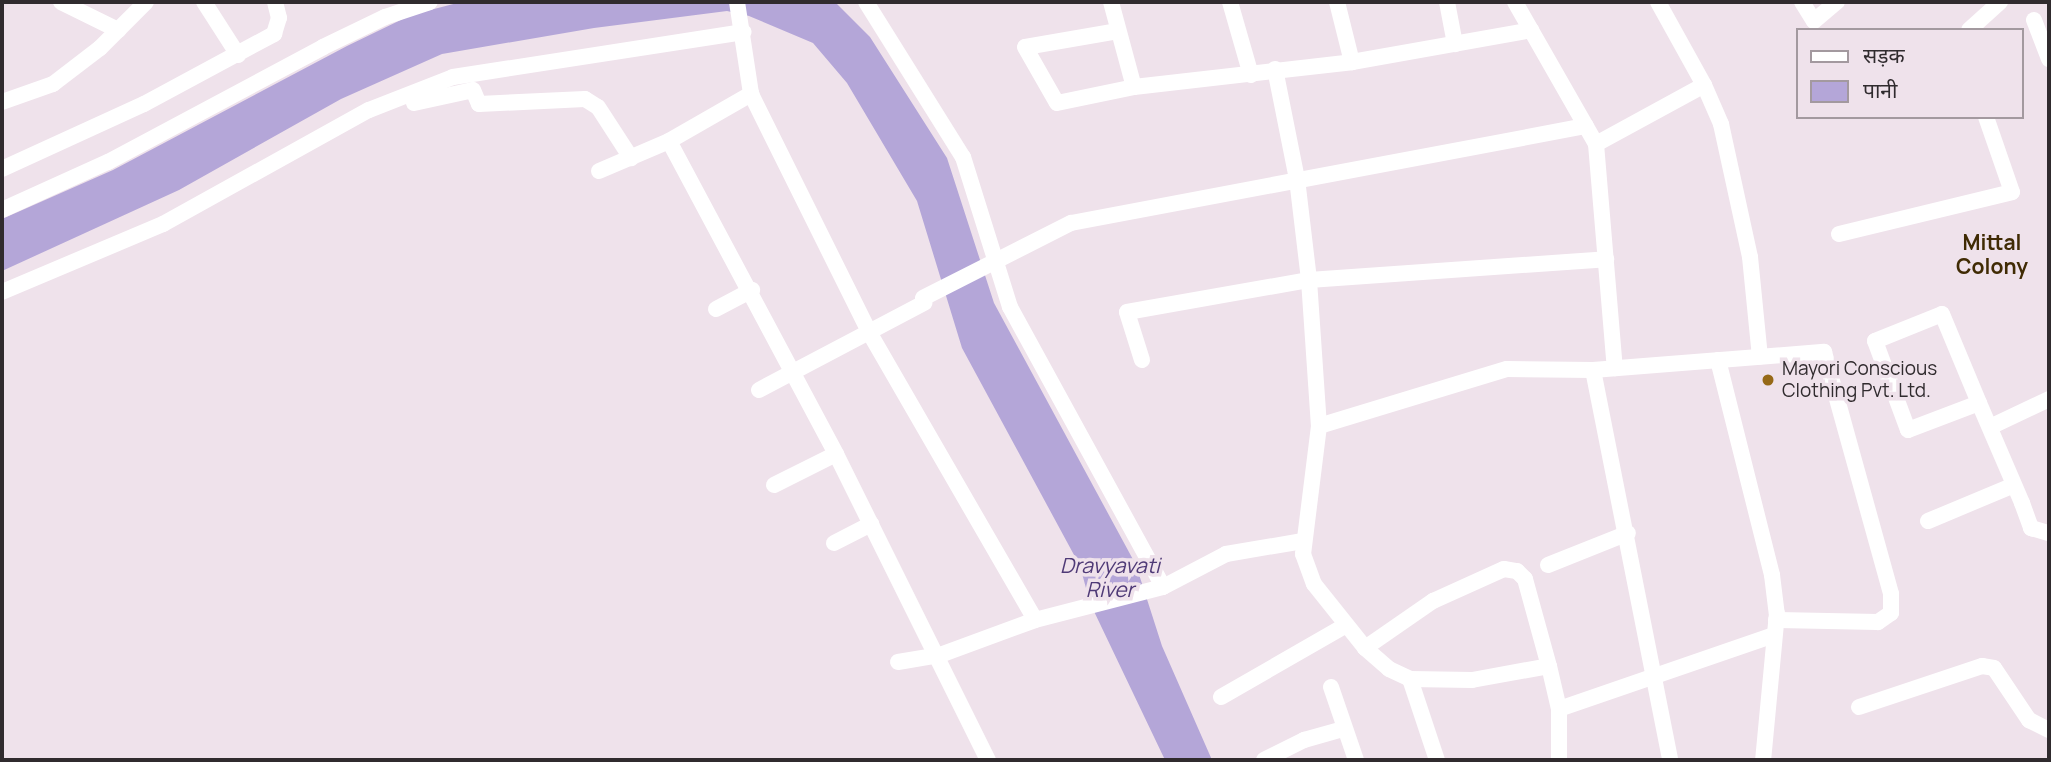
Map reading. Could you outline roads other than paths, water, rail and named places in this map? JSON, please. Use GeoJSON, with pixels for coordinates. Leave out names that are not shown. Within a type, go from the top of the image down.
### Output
{"type":"FeatureCollection","features":[{"type":"Feature","properties":{"kind":"street"},"geometry":{"type":"LineString","coordinates":[[61,2],[118,30]]}},
{"type":"Feature","properties":{"kind":"street"},"geometry":{"type":"LineString","coordinates":[[2,102],[53,84],[118,30],[146,2]]}},
{"type":"Feature","properties":{"kind":"street"},"geometry":{"type":"LineString","coordinates":[[204,2],[238,55]]}},
{"type":"Feature","properties":{"kind":"street"},"geometry":{"type":"LineString","coordinates":[[2,169],[238,55],[278,31],[275,2]]}},
{"type":"Feature","properties":{"kind":"street"},"geometry":{"type":"LineString","coordinates":[[2,211],[108,162],[323,47],[394,13],[430,2]]}},
{"type":"Feature","properties":{"kind":"street"},"geometry":{"type":"LineString","coordinates":[[737,2],[751,94],[869,332],[1035,620]]}},
{"type":"Feature","properties":{"kind":"street"},"geometry":{"type":"LineString","coordinates":[[866,2],[963,157],[1010,307],[1163,587]]}},
{"type":"Feature","properties":{"kind":"street"},"geometry":{"type":"LineString","coordinates":[[1111,2],[1134,87]]}},
{"type":"Feature","properties":{"kind":"street"},"geometry":{"type":"LineString","coordinates":[[1230,2],[1251,75]]}},
{"type":"Feature","properties":{"kind":"street"},"geometry":{"type":"LineString","coordinates":[[1337,2],[1352,62]]}},
{"type":"Feature","properties":{"kind":"street"},"geometry":{"type":"LineString","coordinates":[[1447,2],[1455,44]]}},
{"type":"Feature","properties":{"kind":"street"},"geometry":{"type":"LineString","coordinates":[[1515,2],[1596,144],[1615,368]]}},
{"type":"Feature","properties":{"kind":"street"},"geometry":{"type":"LineString","coordinates":[[1658,2],[1704,85],[1738,189],[1760,357]]}},
{"type":"Feature","properties":{"kind":"street"},"geometry":{"type":"LineString","coordinates":[[1802,2],[1816,25],[1837,2]]}},
{"type":"Feature","properties":{"kind":"street"},"geometry":{"type":"LineString","coordinates":[[1971,28],[2000,2]]}},
{"type":"Feature","properties":{"kind":"street"},"geometry":{"type":"LineString","coordinates":[[2034,20],[2049,59]]}},
{"type":"Feature","properties":{"kind":"street"},"geometry":{"type":"LineString","coordinates":[[2,292],[163,224],[369,110],[453,77],[743,28]]}},
{"type":"Feature","properties":{"kind":"street"},"geometry":{"type":"LineString","coordinates":[[1118,31],[1025,47],[1057,103],[1134,87],[1352,62],[1531,30]]}},
{"type":"Feature","properties":{"kind":"street"},"geometry":{"type":"LineString","coordinates":[[1275,69],[1297,179],[1309,280],[1319,426],[1303,554],[1314,584],[1365,648],[1389,669],[1410,679],[1472,680],[1549,666]]}},
{"type":"Feature","properties":{"kind":"street"},"geometry":{"type":"LineString","coordinates":[[1596,144],[1704,85]]}},
{"type":"Feature","properties":{"kind":"street"},"geometry":{"type":"LineString","coordinates":[[414,103],[473,90],[479,104],[585,99],[598,107],[631,158]]}},
{"type":"Feature","properties":{"kind":"street"},"geometry":{"type":"LineString","coordinates":[[599,172],[669,141],[751,94]]}},
{"type":"Feature","properties":{"kind":"street"},"geometry":{"type":"LineString","coordinates":[[1839,234],[2012,192],[1987,119]]}},
{"type":"Feature","properties":{"kind":"street"},"geometry":{"type":"LineString","coordinates":[[759,390],[869,332],[996,258],[1053,236],[1071,223],[1586,127]]}},
{"type":"Feature","properties":{"kind":"street"},"geometry":{"type":"LineString","coordinates":[[669,141],[752,290],[940,655],[988,760]]}},
{"type":"Feature","properties":{"kind":"street"},"geometry":{"type":"LineString","coordinates":[[1142,360],[1127,312],[1309,280],[1606,260]]}},
{"type":"Feature","properties":{"kind":"street"},"geometry":{"type":"LineString","coordinates":[[716,309],[752,290]]}},
{"type":"Feature","properties":{"kind":"street"},"geometry":{"type":"LineString","coordinates":[[1979,403],[1908,430],[1875,341],[1942,314],[2031,528],[2049,533]]}},
{"type":"Feature","properties":{"kind":"street"},"geometry":{"type":"LineString","coordinates":[[1319,426],[1507,369],[1593,370],[1760,357],[1814,350],[1824,352],[1830,362],[1891,594],[1891,613],[1878,622],[1775,627],[1655,680],[1559,709]]}},
{"type":"Feature","properties":{"kind":"street"},"geometry":{"type":"LineString","coordinates":[[1718,360],[1772,575],[1775,627],[1763,760]]}},
{"type":"Feature","properties":{"kind":"street"},"geometry":{"type":"LineString","coordinates":[[1593,370],[1628,533],[1670,760]]}},
{"type":"Feature","properties":{"kind":"street"},"geometry":{"type":"LineString","coordinates":[[1990,427],[2049,399]]}},
{"type":"Feature","properties":{"kind":"street"},"geometry":{"type":"LineString","coordinates":[[774,485],[836,454]]}},
{"type":"Feature","properties":{"kind":"street"},"geometry":{"type":"LineString","coordinates":[[1928,521],[2014,485]]}},
{"type":"Feature","properties":{"kind":"street"},"geometry":{"type":"LineString","coordinates":[[834,543],[871,524]]}},
{"type":"Feature","properties":{"kind":"street"},"geometry":{"type":"LineString","coordinates":[[1548,565],[1628,533]]}},
{"type":"Feature","properties":{"kind":"street"},"geometry":{"type":"LineString","coordinates":[[898,662],[940,655],[1035,620],[1163,587],[1226,554],[1303,541]]}},
{"type":"Feature","properties":{"kind":"street"},"geometry":{"type":"LineString","coordinates":[[1365,648],[1433,601],[1504,569],[1517,571],[1525,579],[1559,709],[1558,760]]}},
{"type":"Feature","properties":{"kind":"street"},"geometry":{"type":"LineString","coordinates":[[1221,697],[1346,625]]}},
{"type":"Feature","properties":{"kind":"street"},"geometry":{"type":"LineString","coordinates":[[1859,707],[1982,666],[1994,668],[2029,720],[2049,730]]}},
{"type":"Feature","properties":{"kind":"street"},"geometry":{"type":"LineString","coordinates":[[1410,679],[1437,760]]}},
{"type":"Feature","properties":{"kind":"street"},"geometry":{"type":"LineString","coordinates":[[1331,687],[1343,729],[1356,760]]}},
{"type":"Feature","properties":{"kind":"street"},"geometry":{"type":"LineString","coordinates":[[1264,760],[1304,740],[1343,729]]}},
{"type":"Feature","properties":{"kind":"water","name":"Dravyavati River"},"geometry":{"type":"Polygon","coordinates":[[[461,2],[835,2],[870,37],[947,158],[994,303],[1136,565],[1162,646],[1212,760],[1165,760],[1090,603],[1080,566],[962,348],[917,201],[847,83],[813,43],[749,16],[727,11],[594,28],[442,54],[341,99],[179,190],[2,271],[2,219],[113,170],[411,15],[461,2]]]}},
{"type":"Feature","properties":{"kind":"place","name":"Mayori Conscious Clothing Pvt. Ltd."},"geometry":{"type":"Point","coordinates":[1768,380]}},
{"type":"Feature","properties":{"kind":"district","name":"Mittal Colony"},"geometry":{"type":"Point","coordinates":[1992,254]}}]}
